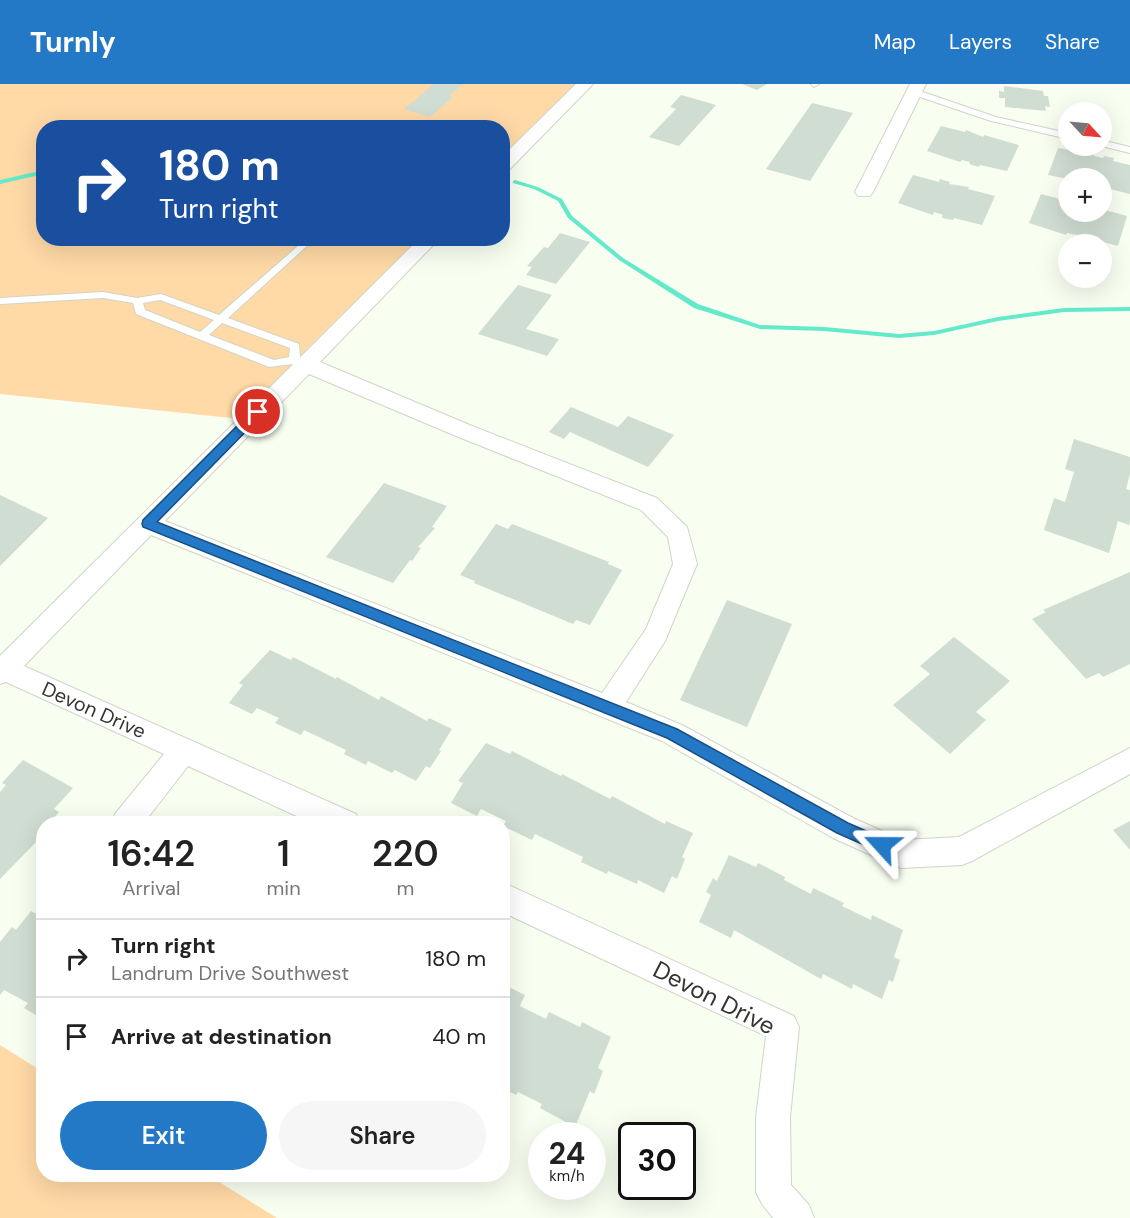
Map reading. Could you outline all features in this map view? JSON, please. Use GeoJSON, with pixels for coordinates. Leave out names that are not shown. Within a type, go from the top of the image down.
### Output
{"type":"FeatureCollection","features":[{"type":"Feature","properties":{"kind":"street"},"geometry":{"type":"LineString","coordinates":[[510,158],[585,84]]}},
{"type":"Feature","properties":{"kind":"street"},"geometry":{"type":"LineString","coordinates":[[864,192],[916,88]]}},
{"type":"Feature","properties":{"kind":"street"},"geometry":{"type":"LineString","coordinates":[[2,671],[148,524],[300,362],[423,246]]}},
{"type":"Feature","properties":{"kind":"street"},"geometry":{"type":"LineString","coordinates":[[300,362],[464,431],[649,504],[679,533],[685,564],[669,604],[656,634],[608,707]]}},
{"type":"Feature","properties":{"kind":"street"},"geometry":{"type":"LineString","coordinates":[[148,524],[672,733],[843,828],[901,854],[962,851],[1130,760]]}},
{"type":"Feature","properties":{"kind":"street","name":"Devon Drive"},"geometry":{"type":"LineString","coordinates":[[2,671],[184,750],[327,816]]}},
{"type":"Feature","properties":{"kind":"street"},"geometry":{"type":"LineString","coordinates":[[130,816],[184,750]]}},
{"type":"Feature","properties":{"kind":"street","name":"Devon Drive"},"geometry":{"type":"LineString","coordinates":[[510,900],[783,1027],[772,1117],[774,1192],[796,1218]]}},
{"type":"Feature","properties":{"kind":"lane"},"geometry":{"type":"LineString","coordinates":[[916,88],[994,118],[1058,134]]}},
{"type":"Feature","properties":{"kind":"lane"},"geometry":{"type":"LineString","coordinates":[[1112,146],[1130,150]]}},
{"type":"Feature","properties":{"kind":"lane"},"geometry":{"type":"LineString","coordinates":[[202,336],[302,246]]}},
{"type":"Feature","properties":{"kind":"lane"},"geometry":{"type":"LineString","coordinates":[[0,301],[103,295],[138,301],[161,297],[295,346],[300,362],[273,364],[140,312],[138,301]]}},
{"type":"Feature","properties":{"kind":"shaded area"},"geometry":{"type":"Polygon","coordinates":[[[0,84],[592,84],[510,165],[510,120],[36,120],[36,246],[429,246],[251,420],[0,394],[0,84]]]}},
{"type":"Feature","properties":{"kind":"shaded area"},"geometry":{"type":"Polygon","coordinates":[[[0,1045],[36,1068],[36,1182],[219,1182],[277,1218],[0,1218],[0,1045]]]}},
{"type":"Feature","properties":{"kind":"building"},"geometry":{"type":"Polygon","coordinates":[[[434,84],[463,84],[449,96],[453,97],[430,117],[404,109],[434,84]]]}},
{"type":"Feature","properties":{"kind":"building"},"geometry":{"type":"Polygon","coordinates":[[[742,84],[767,84],[757,90],[742,84]]]}},
{"type":"Feature","properties":{"kind":"building"},"geometry":{"type":"Polygon","coordinates":[[[1004,86],[1043,91],[1044,96],[1048,96],[1050,107],[1045,106],[1046,111],[1005,107],[1005,98],[999,98],[999,91],[1004,92],[1004,86]]]}},
{"type":"Feature","properties":{"kind":"building"},"geometry":{"type":"Polygon","coordinates":[[[681,95],[716,105],[679,146],[649,137],[676,109],[670,107],[681,95]]]}},
{"type":"Feature","properties":{"kind":"building"},"geometry":{"type":"Polygon","coordinates":[[[812,103],[853,113],[810,181],[766,169],[812,103]]]}},
{"type":"Feature","properties":{"kind":"building"},"geometry":{"type":"Polygon","coordinates":[[[941,126],[965,132],[966,130],[983,137],[984,135],[1019,145],[1007,171],[980,165],[979,167],[969,164],[970,162],[962,160],[960,162],[927,151],[941,126]]]}},
{"type":"Feature","properties":{"kind":"building"},"geometry":{"type":"Polygon","coordinates":[[[1058,148],[1058,156],[1114,158],[1113,161],[1130,165],[1130,194],[1112,190],[1112,168],[1058,168],[1058,177],[1048,175],[1058,148]]]}},
{"type":"Feature","properties":{"kind":"building"},"geometry":{"type":"Polygon","coordinates":[[[913,175],[939,182],[940,179],[950,182],[949,184],[969,187],[968,189],[995,196],[982,225],[954,218],[953,220],[942,218],[943,215],[934,212],[933,215],[898,203],[913,175]]]}},
{"type":"Feature","properties":{"kind":"building"},"geometry":{"type":"Polygon","coordinates":[[[1041,194],[1058,198],[1058,222],[1112,222],[1112,212],[1127,216],[1118,246],[1112,244],[1112,234],[1063,234],[1029,223],[1041,194]]]}},
{"type":"Feature","properties":{"kind":"building"},"geometry":{"type":"Polygon","coordinates":[[[560,233],[590,242],[556,284],[526,275],[532,267],[527,266],[544,247],[548,248],[560,233]]]}},
{"type":"Feature","properties":{"kind":"building"},"geometry":{"type":"Polygon","coordinates":[[[518,285],[552,295],[526,329],[559,339],[547,356],[478,334],[518,285]]]}},
{"type":"Feature","properties":{"kind":"building"},"geometry":{"type":"Polygon","coordinates":[[[571,407],[618,427],[628,416],[674,435],[648,467],[570,432],[564,439],[549,432],[571,407]]]}},
{"type":"Feature","properties":{"kind":"building"},"geometry":{"type":"Polygon","coordinates":[[[1074,439],[1130,457],[1130,474],[1126,489],[1130,490],[1129,525],[1118,521],[1109,553],[1044,530],[1054,498],[1065,502],[1074,472],[1065,469],[1074,439]]]}},
{"type":"Feature","properties":{"kind":"building"},"geometry":{"type":"Polygon","coordinates":[[[384,483],[447,506],[432,527],[435,528],[418,547],[421,548],[412,561],[410,560],[393,583],[326,557],[384,483]]]}},
{"type":"Feature","properties":{"kind":"building"},"geometry":{"type":"Polygon","coordinates":[[[0,495],[48,518],[0,566],[0,495]]]}},
{"type":"Feature","properties":{"kind":"building"},"geometry":{"type":"Polygon","coordinates":[[[496,524],[508,529],[512,524],[609,562],[608,564],[622,570],[590,625],[576,620],[573,624],[460,575],[496,524]]]}},
{"type":"Feature","properties":{"kind":"building"},"geometry":{"type":"Polygon","coordinates":[[[1130,572],[1130,664],[1103,677],[1099,673],[1086,679],[1032,619],[1046,612],[1043,610],[1130,572]]]}},
{"type":"Feature","properties":{"kind":"building"},"geometry":{"type":"Polygon","coordinates":[[[727,600],[792,624],[747,727],[680,700],[727,600]]]}},
{"type":"Feature","properties":{"kind":"building"},"geometry":{"type":"Polygon","coordinates":[[[954,637],[1010,681],[976,712],[986,720],[950,754],[893,705],[930,674],[920,666],[954,637]]]}},
{"type":"Feature","properties":{"kind":"building"},"geometry":{"type":"Polygon","coordinates":[[[270,650],[291,660],[293,657],[379,700],[381,696],[427,721],[429,718],[452,729],[430,768],[426,766],[416,781],[395,770],[392,773],[368,761],[366,765],[344,754],[346,750],[304,730],[301,735],[275,723],[279,718],[257,708],[252,714],[229,703],[243,685],[239,683],[270,650]]]}},
{"type":"Feature","properties":{"kind":"building"},"geometry":{"type":"Polygon","coordinates":[[[486,743],[510,754],[512,751],[610,799],[612,796],[665,824],[666,821],[693,833],[682,857],[685,859],[677,879],[672,876],[664,893],[638,880],[637,884],[608,871],[607,874],[581,862],[583,857],[535,834],[532,840],[510,829],[510,816],[496,816],[481,809],[477,816],[451,803],[463,783],[458,781],[486,743]]]}},
{"type":"Feature","properties":{"kind":"building"},"geometry":{"type":"Polygon","coordinates":[[[23,760],[73,788],[54,809],[59,812],[56,816],[36,816],[36,842],[0,879],[0,792],[6,785],[2,783],[23,760]]]}},
{"type":"Feature","properties":{"kind":"building"},"geometry":{"type":"Polygon","coordinates":[[[1130,821],[1130,850],[1113,830],[1130,821]]]}},
{"type":"Feature","properties":{"kind":"building"},"geometry":{"type":"Polygon","coordinates":[[[729,855],[756,867],[758,863],[811,894],[813,888],[844,903],[842,906],[871,920],[872,915],[903,930],[894,957],[900,960],[893,982],[889,980],[882,999],[853,984],[852,989],[823,974],[821,979],[734,930],[731,938],[699,922],[711,895],[706,892],[713,878],[717,881],[729,855]]]}},
{"type":"Feature","properties":{"kind":"building"},"geometry":{"type":"Polygon","coordinates":[[[31,911],[36,914],[36,1015],[24,1008],[28,1003],[4,990],[0,995],[0,942],[12,927],[16,930],[31,911]]]}},
{"type":"Feature","properties":{"kind":"building"},"geometry":{"type":"Polygon","coordinates":[[[510,988],[525,995],[520,1006],[546,1019],[549,1012],[580,1027],[582,1022],[611,1037],[598,1068],[603,1071],[594,1094],[590,1091],[577,1122],[566,1122],[540,1108],[542,1104],[518,1092],[516,1095],[510,1092],[510,988]]]}},
{"type":"Feature","properties":{"kind":"waterway"},"geometry":{"type":"LineString","coordinates":[[0,182],[36,174]]}},
{"type":"Feature","properties":{"kind":"waterway"},"geometry":{"type":"LineString","coordinates":[[515,182],[536,188],[560,200],[570,217],[621,259],[696,306],[760,327],[824,329],[899,336],[934,333],[998,319],[1064,310],[1130,309]]}},
{"type":"Feature","properties":{"kind":"route"},"geometry":{"type":"LineString","coordinates":[[258,412],[148,524],[672,733],[843,828],[882,845]]}}]}
